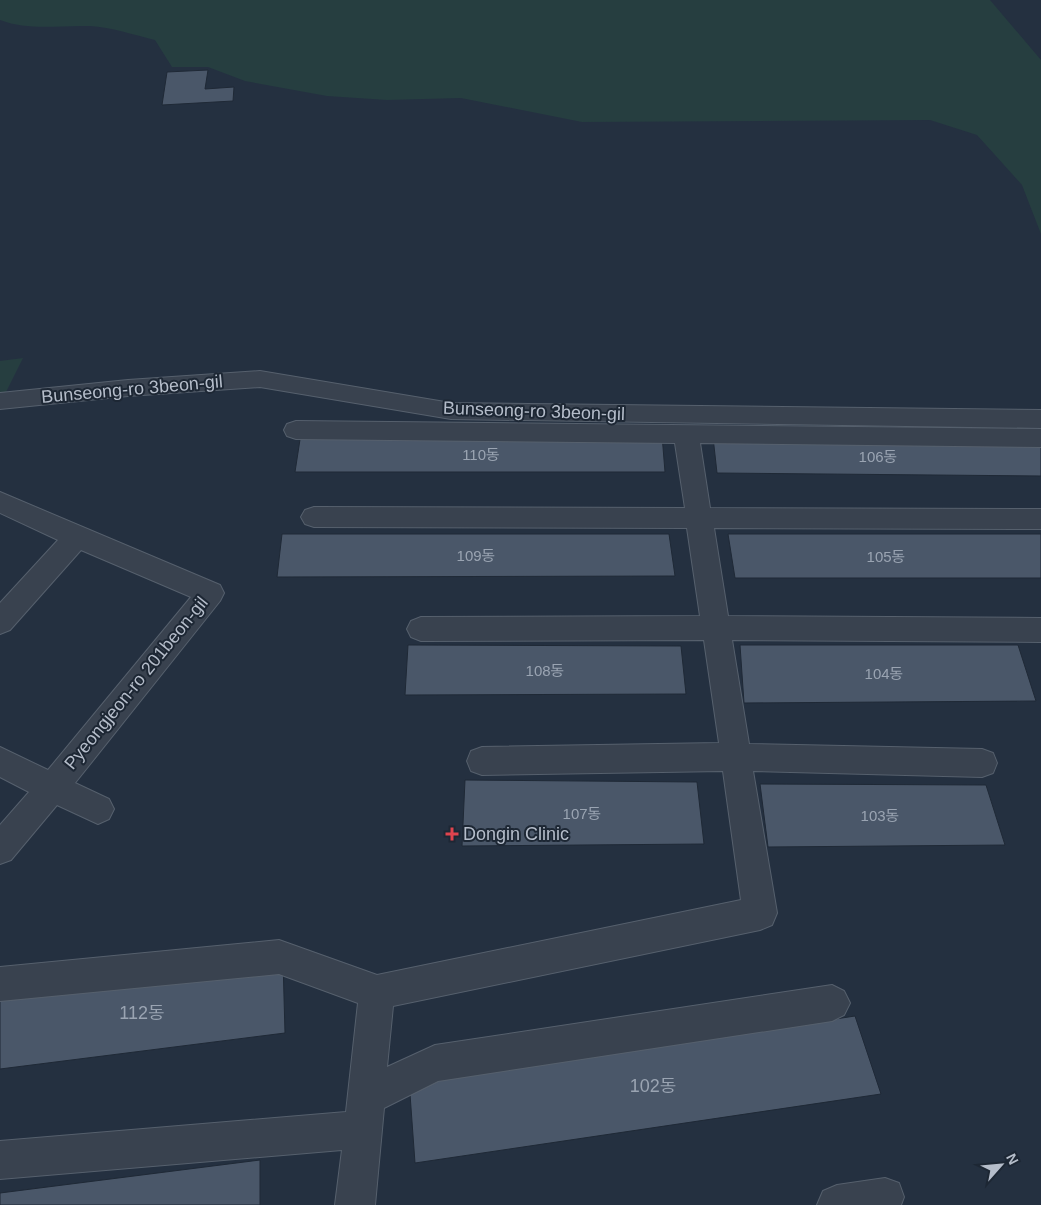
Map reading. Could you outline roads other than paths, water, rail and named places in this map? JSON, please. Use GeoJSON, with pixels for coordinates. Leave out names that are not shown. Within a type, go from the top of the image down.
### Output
{"type":"FeatureCollection","features":[{"type":"Feature","properties":{"kind":"street","name":"Bunseong-ro 3beon-gil"},"geometry":{"type":"LineString","coordinates":[[0,401],[128,388],[260,379],[451,411],[1041,419]]}},
{"type":"Feature","properties":{"kind":"street"},"geometry":{"type":"LineString","coordinates":[[296,430],[1041,438]]}},
{"type":"Feature","properties":{"kind":"street"},"geometry":{"type":"LineString","coordinates":[[0,984],[279,957],[377,992],[760,913],[686,434]]}},
{"type":"Feature","properties":{"kind":"street","name":"Pyeongjeon-ro 201beon-gil"},"geometry":{"type":"LineString","coordinates":[[0,502],[210,593],[52,788],[0,848]]}},
{"type":"Feature","properties":{"kind":"street"},"geometry":{"type":"LineString","coordinates":[[314,517],[1041,519]]}},
{"type":"Feature","properties":{"kind":"street"},"geometry":{"type":"LineString","coordinates":[[0,622],[77,537]]}},
{"type":"Feature","properties":{"kind":"street"},"geometry":{"type":"LineString","coordinates":[[421,629],[1041,630]]}},
{"type":"Feature","properties":{"kind":"street"},"geometry":{"type":"LineString","coordinates":[[482,761],[735,757],[982,763]]}},
{"type":"Feature","properties":{"kind":"street"},"geometry":{"type":"LineString","coordinates":[[0,761],[52,788],[98,808]]}},
{"type":"Feature","properties":{"kind":"street"},"geometry":{"type":"LineString","coordinates":[[355,1205],[377,992]]}},
{"type":"Feature","properties":{"kind":"street"},"geometry":{"type":"LineString","coordinates":[[0,1160],[364,1113],[435,1063],[832,1003]]}},
{"type":"Feature","properties":{"kind":"street"},"geometry":{"type":"LineString","coordinates":[[838,1205],[885,1197]]}},
{"type":"Feature","properties":{"kind":"place","name":"Dongin Clinic"},"geometry":{"type":"Point","coordinates":[452,834]}}]}
